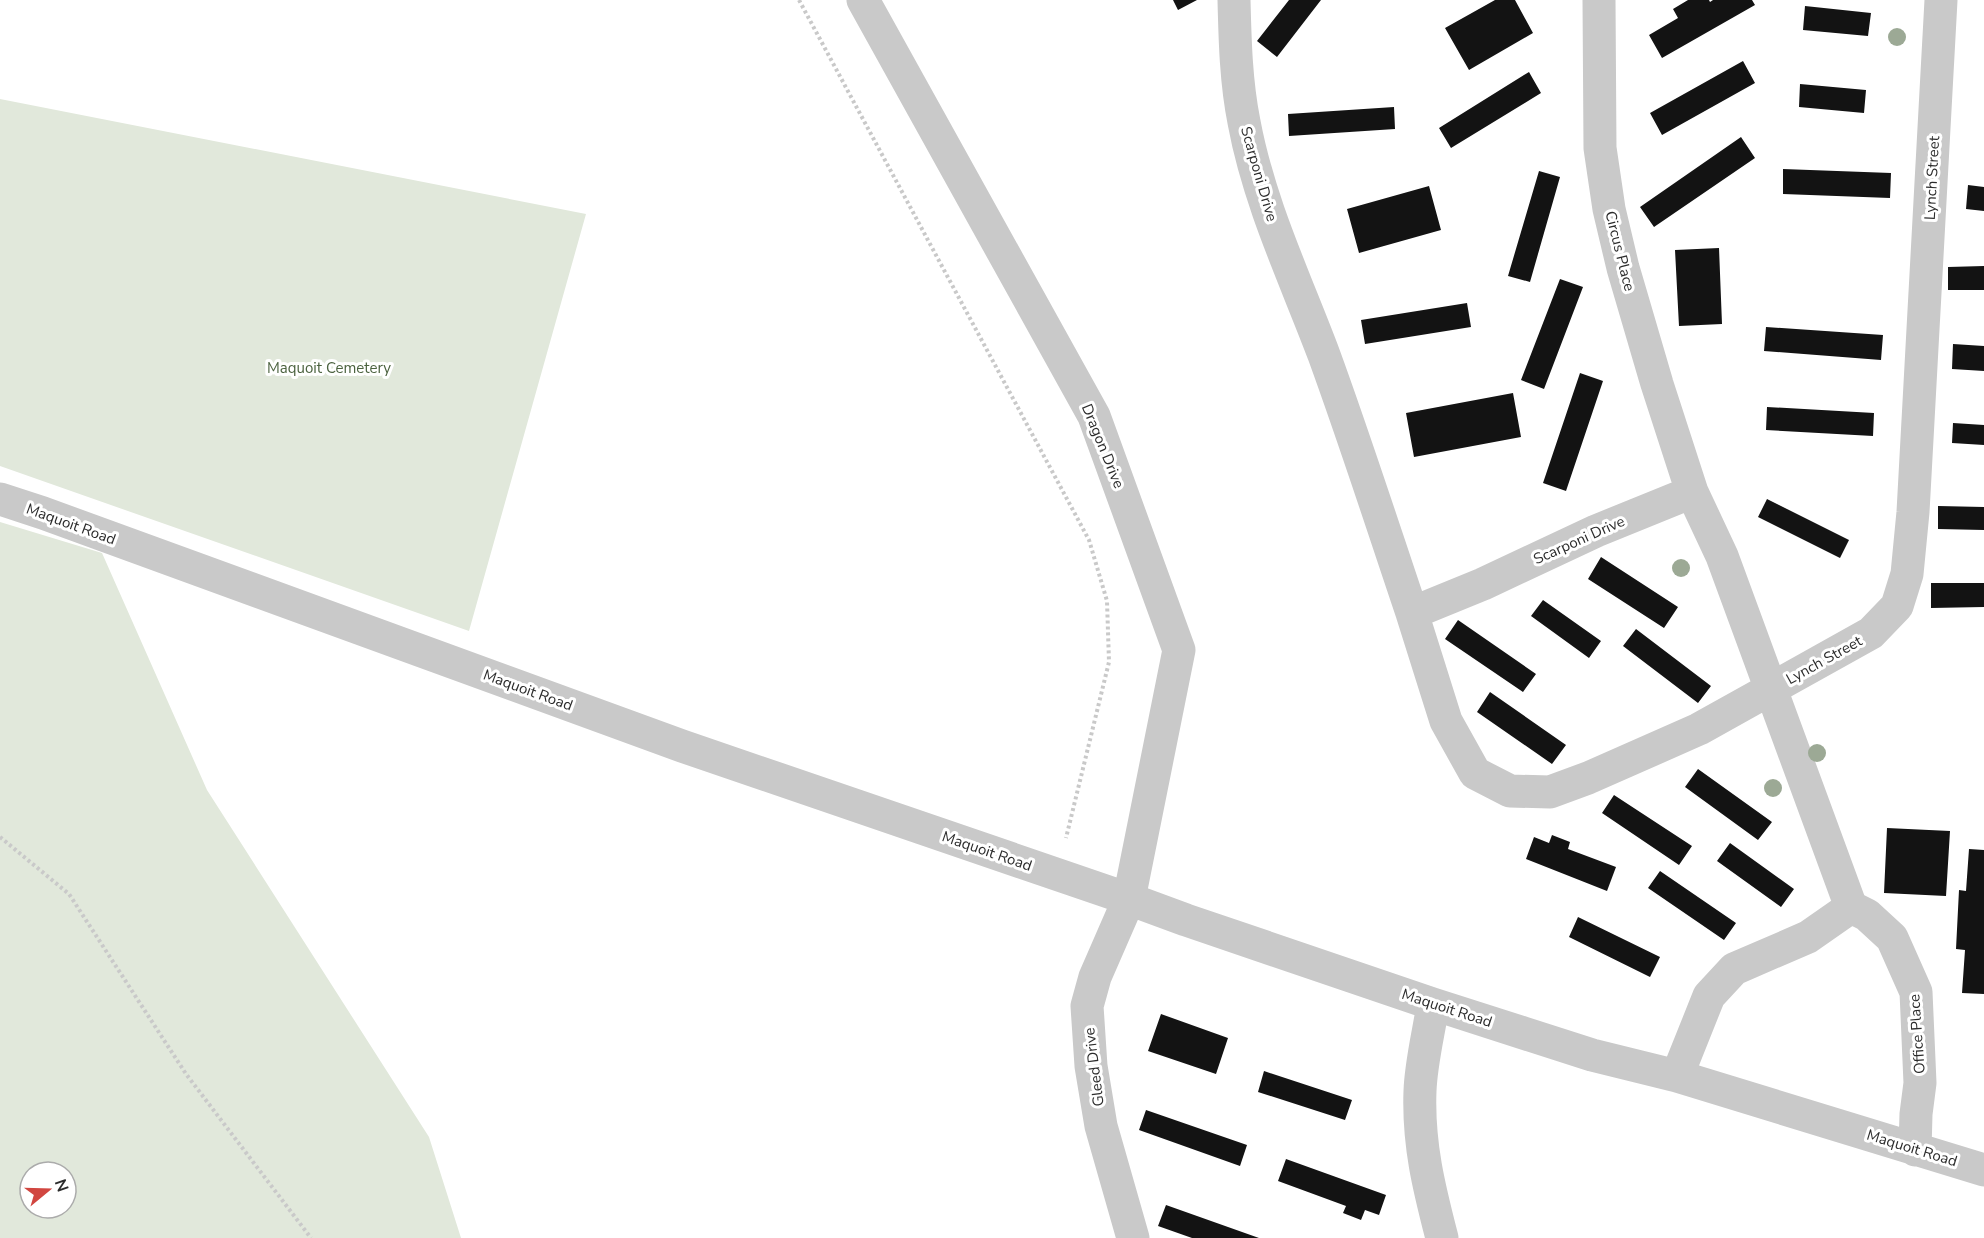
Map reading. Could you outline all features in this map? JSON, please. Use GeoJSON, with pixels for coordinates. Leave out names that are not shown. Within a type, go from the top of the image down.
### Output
{"type":"FeatureCollection","features":[{"type":"Feature","properties":{"kind":"street","name":"Dragon Drive"},"geometry":{"type":"LineString","coordinates":[[863,0],[1094,416],[1179,650],[1129,899]]}},
{"type":"Feature","properties":{"kind":"street","name":"Scarponi Drive"},"geometry":{"type":"LineString","coordinates":[[1234,0],[1235,62],[1244,123],[1259,182],[1278,240],[1365,470],[1412,613],[1483,584],[1596,531],[1692,492]]}},
{"type":"Feature","properties":{"kind":"street","name":"Circus Place"},"geometry":{"type":"LineString","coordinates":[[1599,0],[1600,148],[1609,209],[1623,268],[1657,384],[1692,492]]}},
{"type":"Feature","properties":{"kind":"street","name":"Lynch Street"},"geometry":{"type":"LineString","coordinates":[[1412,613],[1446,722],[1475,773],[1510,791],[1550,792],[1588,778],[1699,729],[1870,633],[1897,606],[1907,574],[1914,500],[1941,0]]}},
{"type":"Feature","properties":{"kind":"street"},"geometry":{"type":"LineString","coordinates":[[1677,1076],[1709,996],[1734,969],[1808,937],[1851,907],[1722,556],[1692,492]]}},
{"type":"Feature","properties":{"kind":"street","name":"Maquoit Road"},"geometry":{"type":"LineString","coordinates":[[0,499],[682,746],[1433,1004],[1592,1055],[1677,1076],[1984,1170]]}},
{"type":"Feature","properties":{"kind":"street","name":"Gleed Drive"},"geometry":{"type":"LineString","coordinates":[[1129,899],[1095,977],[1087,1006],[1091,1066],[1101,1126],[1133,1238]]}},
{"type":"Feature","properties":{"kind":"street","name":"Office Place"},"geometry":{"type":"LineString","coordinates":[[1851,907],[1867,915],[1892,938],[1917,992],[1920,1083],[1915,1150]]}},
{"type":"Feature","properties":{"kind":"street"},"geometry":{"type":"LineString","coordinates":[[1433,1004],[1420,1088],[1419,1118],[1425,1171],[1442,1238]]}},
{"type":"Feature","properties":{"kind":"path"},"geometry":{"type":"LineString","coordinates":[[799,0],[1089,540],[1107,600],[1109,662],[1066,838]]}},
{"type":"Feature","properties":{"kind":"path"},"geometry":{"type":"LineString","coordinates":[[0,837],[69,894],[186,1074],[311,1238]]}},
{"type":"Feature","properties":{"kind":"green space","name":"Maquoit Cemetery"},"geometry":{"type":"Polygon","coordinates":[[[0,99],[586,214],[469,631],[0,466],[0,99]]]}},
{"type":"Feature","properties":{"kind":"green space"},"geometry":{"type":"Polygon","coordinates":[[[0,522],[102,553],[207,790],[429,1137],[461,1238],[0,1238],[0,522]]]}},
{"type":"Feature","properties":{"kind":"building"},"geometry":{"type":"Polygon","coordinates":[[[1173,0],[1197,0],[1178,10],[1173,0]]]}},
{"type":"Feature","properties":{"kind":"building"},"geometry":{"type":"Polygon","coordinates":[[[1289,0],[1321,0],[1277,57],[1257,41],[1289,0]]]}},
{"type":"Feature","properties":{"kind":"building"},"geometry":{"type":"Polygon","coordinates":[[[1495,0],[1515,0],[1533,33],[1469,70],[1445,28],[1495,0]]]}},
{"type":"Feature","properties":{"kind":"building"},"geometry":{"type":"Polygon","coordinates":[[[1688,0],[1709,0],[1710,2],[1713,0],[1752,0],[1755,5],[1662,58],[1649,35],[1678,18],[1673,9],[1688,0]]]}},
{"type":"Feature","properties":{"kind":"building"},"geometry":{"type":"Polygon","coordinates":[[[1805,6],[1871,13],[1868,36],[1803,30],[1805,6]]]}},
{"type":"Feature","properties":{"kind":"building"},"geometry":{"type":"Polygon","coordinates":[[[1743,61],[1755,83],[1662,135],[1650,113],[1743,61]]]}},
{"type":"Feature","properties":{"kind":"building"},"geometry":{"type":"Polygon","coordinates":[[[1529,72],[1541,93],[1451,148],[1439,128],[1529,72]]]}},
{"type":"Feature","properties":{"kind":"building"},"geometry":{"type":"Polygon","coordinates":[[[1800,84],[1866,90],[1864,113],[1799,107],[1800,84]]]}},
{"type":"Feature","properties":{"kind":"building"},"geometry":{"type":"Polygon","coordinates":[[[1394,107],[1395,129],[1289,136],[1288,114],[1394,107]]]}},
{"type":"Feature","properties":{"kind":"building"},"geometry":{"type":"Polygon","coordinates":[[[1741,137],[1755,158],[1654,227],[1640,207],[1741,137]]]}},
{"type":"Feature","properties":{"kind":"building"},"geometry":{"type":"Polygon","coordinates":[[[1783,169],[1891,173],[1890,198],[1783,194],[1783,169]]]}},
{"type":"Feature","properties":{"kind":"building"},"geometry":{"type":"Polygon","coordinates":[[[1539,171],[1560,177],[1530,282],[1508,276],[1539,171]]]}},
{"type":"Feature","properties":{"kind":"building"},"geometry":{"type":"Polygon","coordinates":[[[1968,185],[1984,187],[1984,211],[1966,209],[1968,185]]]}},
{"type":"Feature","properties":{"kind":"building"},"geometry":{"type":"Polygon","coordinates":[[[1429,186],[1441,230],[1359,253],[1347,209],[1429,186]]]}},
{"type":"Feature","properties":{"kind":"building"},"geometry":{"type":"Polygon","coordinates":[[[1719,248],[1722,324],[1679,326],[1675,250],[1719,248]]]}},
{"type":"Feature","properties":{"kind":"building"},"geometry":{"type":"Polygon","coordinates":[[[1984,266],[1984,290],[1948,290],[1948,267],[1984,266]]]}},
{"type":"Feature","properties":{"kind":"building"},"geometry":{"type":"Polygon","coordinates":[[[1560,279],[1583,287],[1544,389],[1521,380],[1560,279]]]}},
{"type":"Feature","properties":{"kind":"building"},"geometry":{"type":"Polygon","coordinates":[[[1467,303],[1471,327],[1365,344],[1361,320],[1467,303]]]}},
{"type":"Feature","properties":{"kind":"building"},"geometry":{"type":"Polygon","coordinates":[[[1766,327],[1883,335],[1881,360],[1764,351],[1766,327]]]}},
{"type":"Feature","properties":{"kind":"building"},"geometry":{"type":"Polygon","coordinates":[[[1953,344],[1984,346],[1984,371],[1952,369],[1953,344]]]}},
{"type":"Feature","properties":{"kind":"building"},"geometry":{"type":"Polygon","coordinates":[[[1580,373],[1603,381],[1566,491],[1543,483],[1580,373]]]}},
{"type":"Feature","properties":{"kind":"building"},"geometry":{"type":"Polygon","coordinates":[[[1513,393],[1521,437],[1414,457],[1406,413],[1513,393]]]}},
{"type":"Feature","properties":{"kind":"building"},"geometry":{"type":"Polygon","coordinates":[[[1767,407],[1874,413],[1873,436],[1766,430],[1767,407]]]}},
{"type":"Feature","properties":{"kind":"building"},"geometry":{"type":"Polygon","coordinates":[[[1953,423],[1984,425],[1984,445],[1952,443],[1953,423]]]}},
{"type":"Feature","properties":{"kind":"building"},"geometry":{"type":"Polygon","coordinates":[[[1767,499],[1849,540],[1840,558],[1758,517],[1767,499]]]}},
{"type":"Feature","properties":{"kind":"building"},"geometry":{"type":"Polygon","coordinates":[[[1938,506],[1984,507],[1984,530],[1938,529],[1938,506]]]}},
{"type":"Feature","properties":{"kind":"building"},"geometry":{"type":"Polygon","coordinates":[[[1601,557],[1678,607],[1664,628],[1588,579],[1601,557]]]}},
{"type":"Feature","properties":{"kind":"building"},"geometry":{"type":"Polygon","coordinates":[[[1931,583],[1984,583],[1984,607],[1931,608],[1931,583]]]}},
{"type":"Feature","properties":{"kind":"building"},"geometry":{"type":"Polygon","coordinates":[[[1543,600],[1601,641],[1589,658],[1531,616],[1543,600]]]}},
{"type":"Feature","properties":{"kind":"building"},"geometry":{"type":"Polygon","coordinates":[[[1458,620],[1536,674],[1523,692],[1445,639],[1458,620]]]}},
{"type":"Feature","properties":{"kind":"building"},"geometry":{"type":"Polygon","coordinates":[[[1636,629],[1711,686],[1698,703],[1623,646],[1636,629]]]}},
{"type":"Feature","properties":{"kind":"building"},"geometry":{"type":"Polygon","coordinates":[[[1490,692],[1566,745],[1552,764],[1477,712],[1490,692]]]}},
{"type":"Feature","properties":{"kind":"building"},"geometry":{"type":"Polygon","coordinates":[[[1698,769],[1772,822],[1758,840],[1685,787],[1698,769]]]}},
{"type":"Feature","properties":{"kind":"building"},"geometry":{"type":"Polygon","coordinates":[[[1614,795],[1692,846],[1679,865],[1602,813],[1614,795]]]}},
{"type":"Feature","properties":{"kind":"building"},"geometry":{"type":"Polygon","coordinates":[[[1887,828],[1950,831],[1946,896],[1884,893],[1887,828]]]}},
{"type":"Feature","properties":{"kind":"building"},"geometry":{"type":"Polygon","coordinates":[[[1552,835],[1570,842],[1568,849],[1616,867],[1607,891],[1526,859],[1534,837],[1549,843],[1552,835]]]}},
{"type":"Feature","properties":{"kind":"building"},"geometry":{"type":"Polygon","coordinates":[[[1730,843],[1794,889],[1781,907],[1717,861],[1730,843]]]}},
{"type":"Feature","properties":{"kind":"building"},"geometry":{"type":"Polygon","coordinates":[[[1969,849],[1984,850],[1984,994],[1962,993],[1965,950],[1956,949],[1959,890],[1966,891],[1969,849]]]}},
{"type":"Feature","properties":{"kind":"building"},"geometry":{"type":"Polygon","coordinates":[[[1660,871],[1736,923],[1724,940],[1648,888],[1660,871]]]}},
{"type":"Feature","properties":{"kind":"building"},"geometry":{"type":"Polygon","coordinates":[[[1578,917],[1660,957],[1650,977],[1569,937],[1578,917]]]}},
{"type":"Feature","properties":{"kind":"building"},"geometry":{"type":"Polygon","coordinates":[[[1161,1014],[1228,1038],[1216,1074],[1148,1051],[1161,1014]]]}},
{"type":"Feature","properties":{"kind":"building"},"geometry":{"type":"Polygon","coordinates":[[[1264,1071],[1352,1100],[1345,1120],[1258,1092],[1264,1071]]]}},
{"type":"Feature","properties":{"kind":"building"},"geometry":{"type":"Polygon","coordinates":[[[1146,1110],[1247,1145],[1240,1166],[1139,1130],[1146,1110]]]}},
{"type":"Feature","properties":{"kind":"building"},"geometry":{"type":"Polygon","coordinates":[[[1286,1159],[1386,1195],[1379,1215],[1365,1210],[1361,1220],[1343,1213],[1346,1206],[1278,1181],[1286,1159]]]}},
{"type":"Feature","properties":{"kind":"building"},"geometry":{"type":"Polygon","coordinates":[[[1166,1205],[1259,1238],[1192,1238],[1158,1226],[1166,1205]]]}}]}
